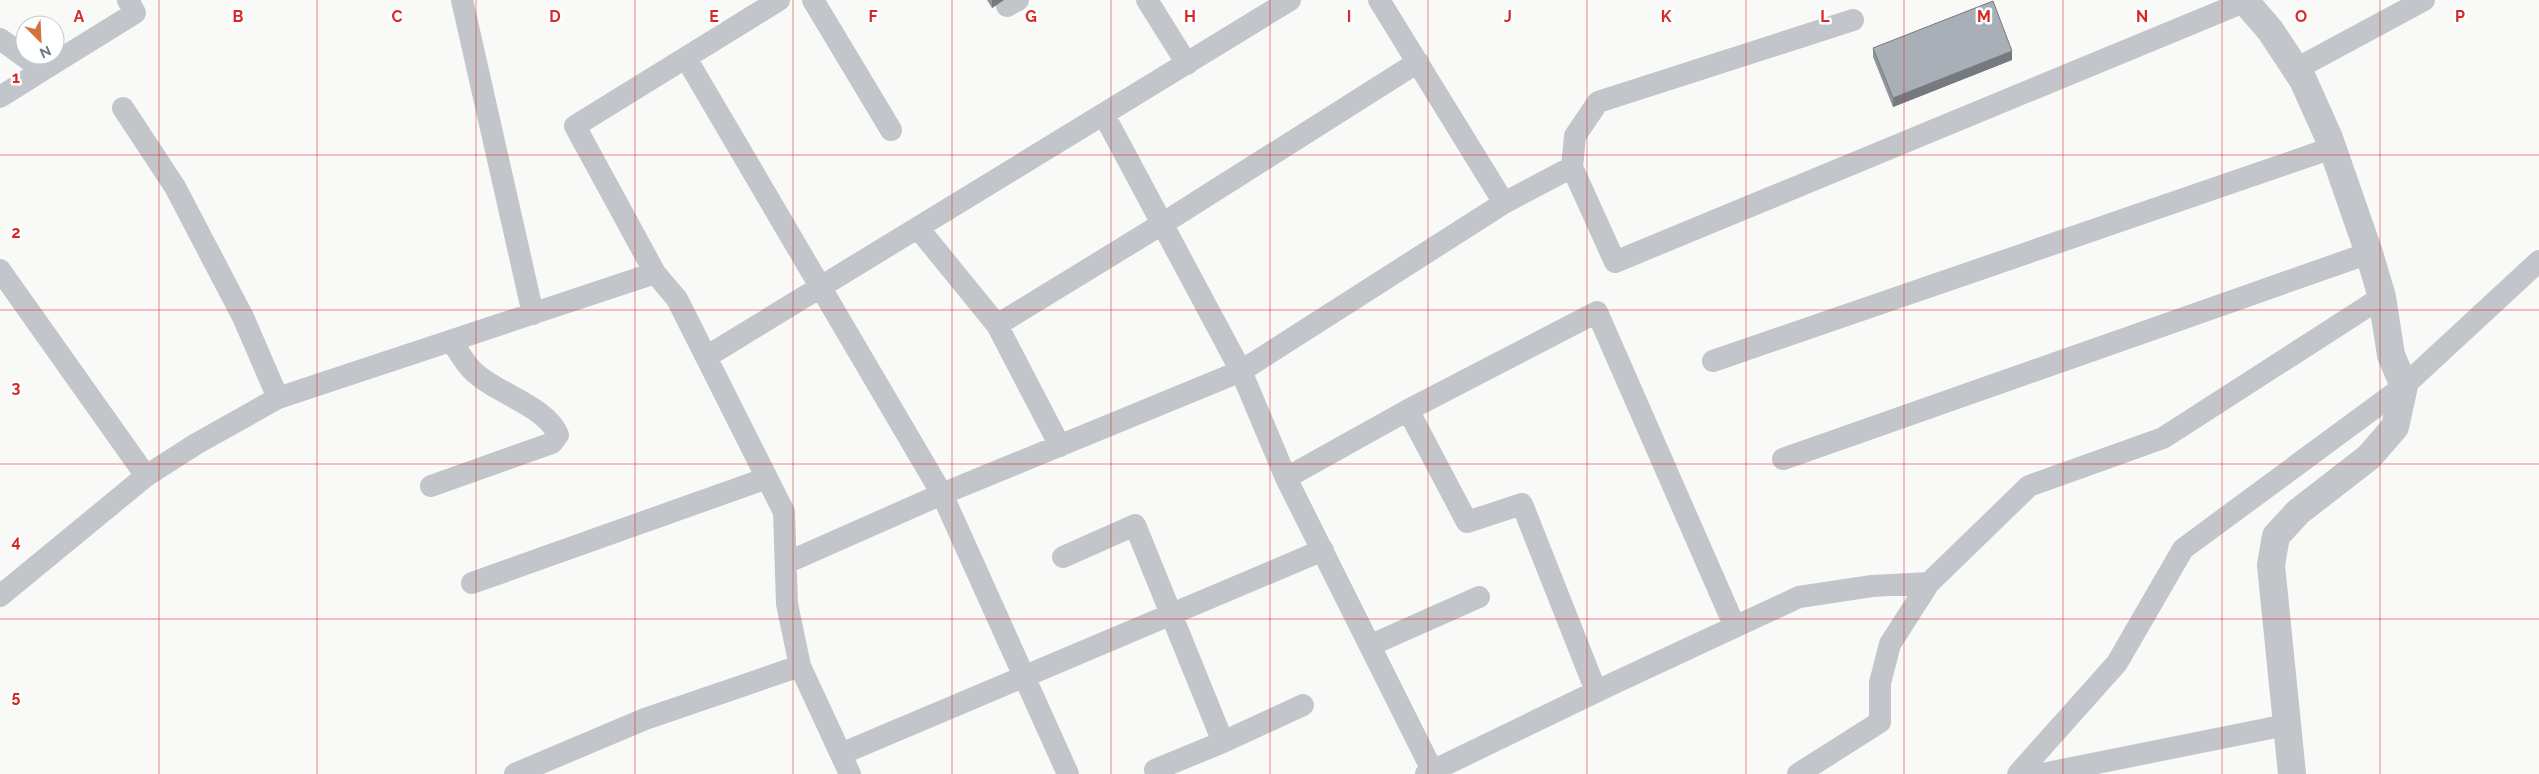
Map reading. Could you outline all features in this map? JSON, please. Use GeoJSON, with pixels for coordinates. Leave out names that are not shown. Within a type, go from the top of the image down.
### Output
{"type":"FeatureCollection","features":[{"type":"Feature","properties":{"kind":"street"},"geometry":{"type":"LineString","coordinates":[[0,97],[135,14],[128,0]]}},
{"type":"Feature","properties":{"kind":"street"},"geometry":{"type":"LineString","coordinates":[[462,0],[533,314]]}},
{"type":"Feature","properties":{"kind":"street"},"geometry":{"type":"LineString","coordinates":[[779,0],[575,126],[655,273],[677,299],[784,512],[788,604],[800,666],[850,774]]}},
{"type":"Feature","properties":{"kind":"street"},"geometry":{"type":"LineString","coordinates":[[813,0],[891,130]]}},
{"type":"Feature","properties":{"kind":"street"},"geometry":{"type":"LineString","coordinates":[[1147,0],[1187,64]]}},
{"type":"Feature","properties":{"kind":"street"},"geometry":{"type":"LineString","coordinates":[[706,356],[1290,0]]}},
{"type":"Feature","properties":{"kind":"street"},"geometry":{"type":"LineString","coordinates":[[1379,0],[1504,203]]}},
{"type":"Feature","properties":{"kind":"street"},"geometry":{"type":"LineString","coordinates":[[2296,69],[2424,0]]}},
{"type":"Feature","properties":{"kind":"street"},"geometry":{"type":"LineString","coordinates":[[1853,20],[1598,102],[1575,136],[1572,167],[1615,262],[2245,1],[2270,30],[2303,80],[2332,148],[2369,253],[2382,297],[2391,355],[2404,386],[2395,427],[2369,457],[2298,512],[2276,536],[2271,566],[2292,774]]}},
{"type":"Feature","properties":{"kind":"street"},"geometry":{"type":"LineString","coordinates":[[0,40],[43,70]]}},
{"type":"Feature","properties":{"kind":"street"},"geometry":{"type":"LineString","coordinates":[[686,58],[942,494],[1068,774]]}},
{"type":"Feature","properties":{"kind":"street"},"geometry":{"type":"LineString","coordinates":[[997,325],[1162,224],[1418,62]]}},
{"type":"Feature","properties":{"kind":"street"},"geometry":{"type":"LineString","coordinates":[[124,108],[175,187],[243,317],[278,398]]}},
{"type":"Feature","properties":{"kind":"street"},"geometry":{"type":"LineString","coordinates":[[1104,115],[1241,371],[1286,478],[1371,645],[1431,773],[1596,691],[1799,597],[1872,586],[1929,584]]}},
{"type":"Feature","properties":{"kind":"street"},"geometry":{"type":"LineString","coordinates":[[1713,361],[2332,148]]}},
{"type":"Feature","properties":{"kind":"street"},"geometry":{"type":"LineString","coordinates":[[786,563],[942,494],[1241,371],[1504,203],[1572,167]]}},
{"type":"Feature","properties":{"kind":"street"},"geometry":{"type":"LineString","coordinates":[[918,228],[997,325],[1060,446]]}},
{"type":"Feature","properties":{"kind":"street"},"geometry":{"type":"LineString","coordinates":[[1783,460],[2369,253]]}},
{"type":"Feature","properties":{"kind":"street"},"geometry":{"type":"LineString","coordinates":[[2018,774],[2117,663],[2183,549],[2404,386],[2537,267]]}},
{"type":"Feature","properties":{"kind":"street"},"geometry":{"type":"LineString","coordinates":[[0,270],[146,476]]}},
{"type":"Feature","properties":{"kind":"street"},"geometry":{"type":"LineString","coordinates":[[0,596],[146,476],[196,444],[278,398],[655,273]]}},
{"type":"Feature","properties":{"kind":"street"},"geometry":{"type":"LineString","coordinates":[[1798,774],[1880,722],[1880,683],[1890,644],[1929,584],[2029,486],[2162,438],[2382,297]]}},
{"type":"Feature","properties":{"kind":"street"},"geometry":{"type":"LineString","coordinates":[[1286,478],[1408,410],[1597,312],[1735,627]]}},
{"type":"Feature","properties":{"kind":"street"},"geometry":{"type":"LineString","coordinates":[[430,486],[552,443],[558,435],[554,425],[542,415],[503,393],[472,370],[452,341]]}},
{"type":"Feature","properties":{"kind":"street"},"geometry":{"type":"LineString","coordinates":[[1408,410],[1466,522],[1522,504],[1596,691]]}},
{"type":"Feature","properties":{"kind":"street"},"geometry":{"type":"LineString","coordinates":[[472,583],[767,478]]}},
{"type":"Feature","properties":{"kind":"street"},"geometry":{"type":"LineString","coordinates":[[1063,557],[1135,525],[1223,742]]}},
{"type":"Feature","properties":{"kind":"street"},"geometry":{"type":"LineString","coordinates":[[841,754],[1323,550]]}},
{"type":"Feature","properties":{"kind":"street"},"geometry":{"type":"LineString","coordinates":[[1371,645],[1479,597]]}},
{"type":"Feature","properties":{"kind":"street"},"geometry":{"type":"LineString","coordinates":[[515,774],[646,719],[800,666]]}},
{"type":"Feature","properties":{"kind":"street"},"geometry":{"type":"LineString","coordinates":[[1155,770],[1223,742],[1303,705]]}},
{"type":"Feature","properties":{"kind":"street"},"geometry":{"type":"LineString","coordinates":[[2042,774],[2286,725]]}},
{"type":"Feature","properties":{"kind":"building"},"geometry":{"type":"Polygon","coordinates":[[[1993,1],[2012,51],[1893,98],[1873,48],[1993,1]]]}}]}
